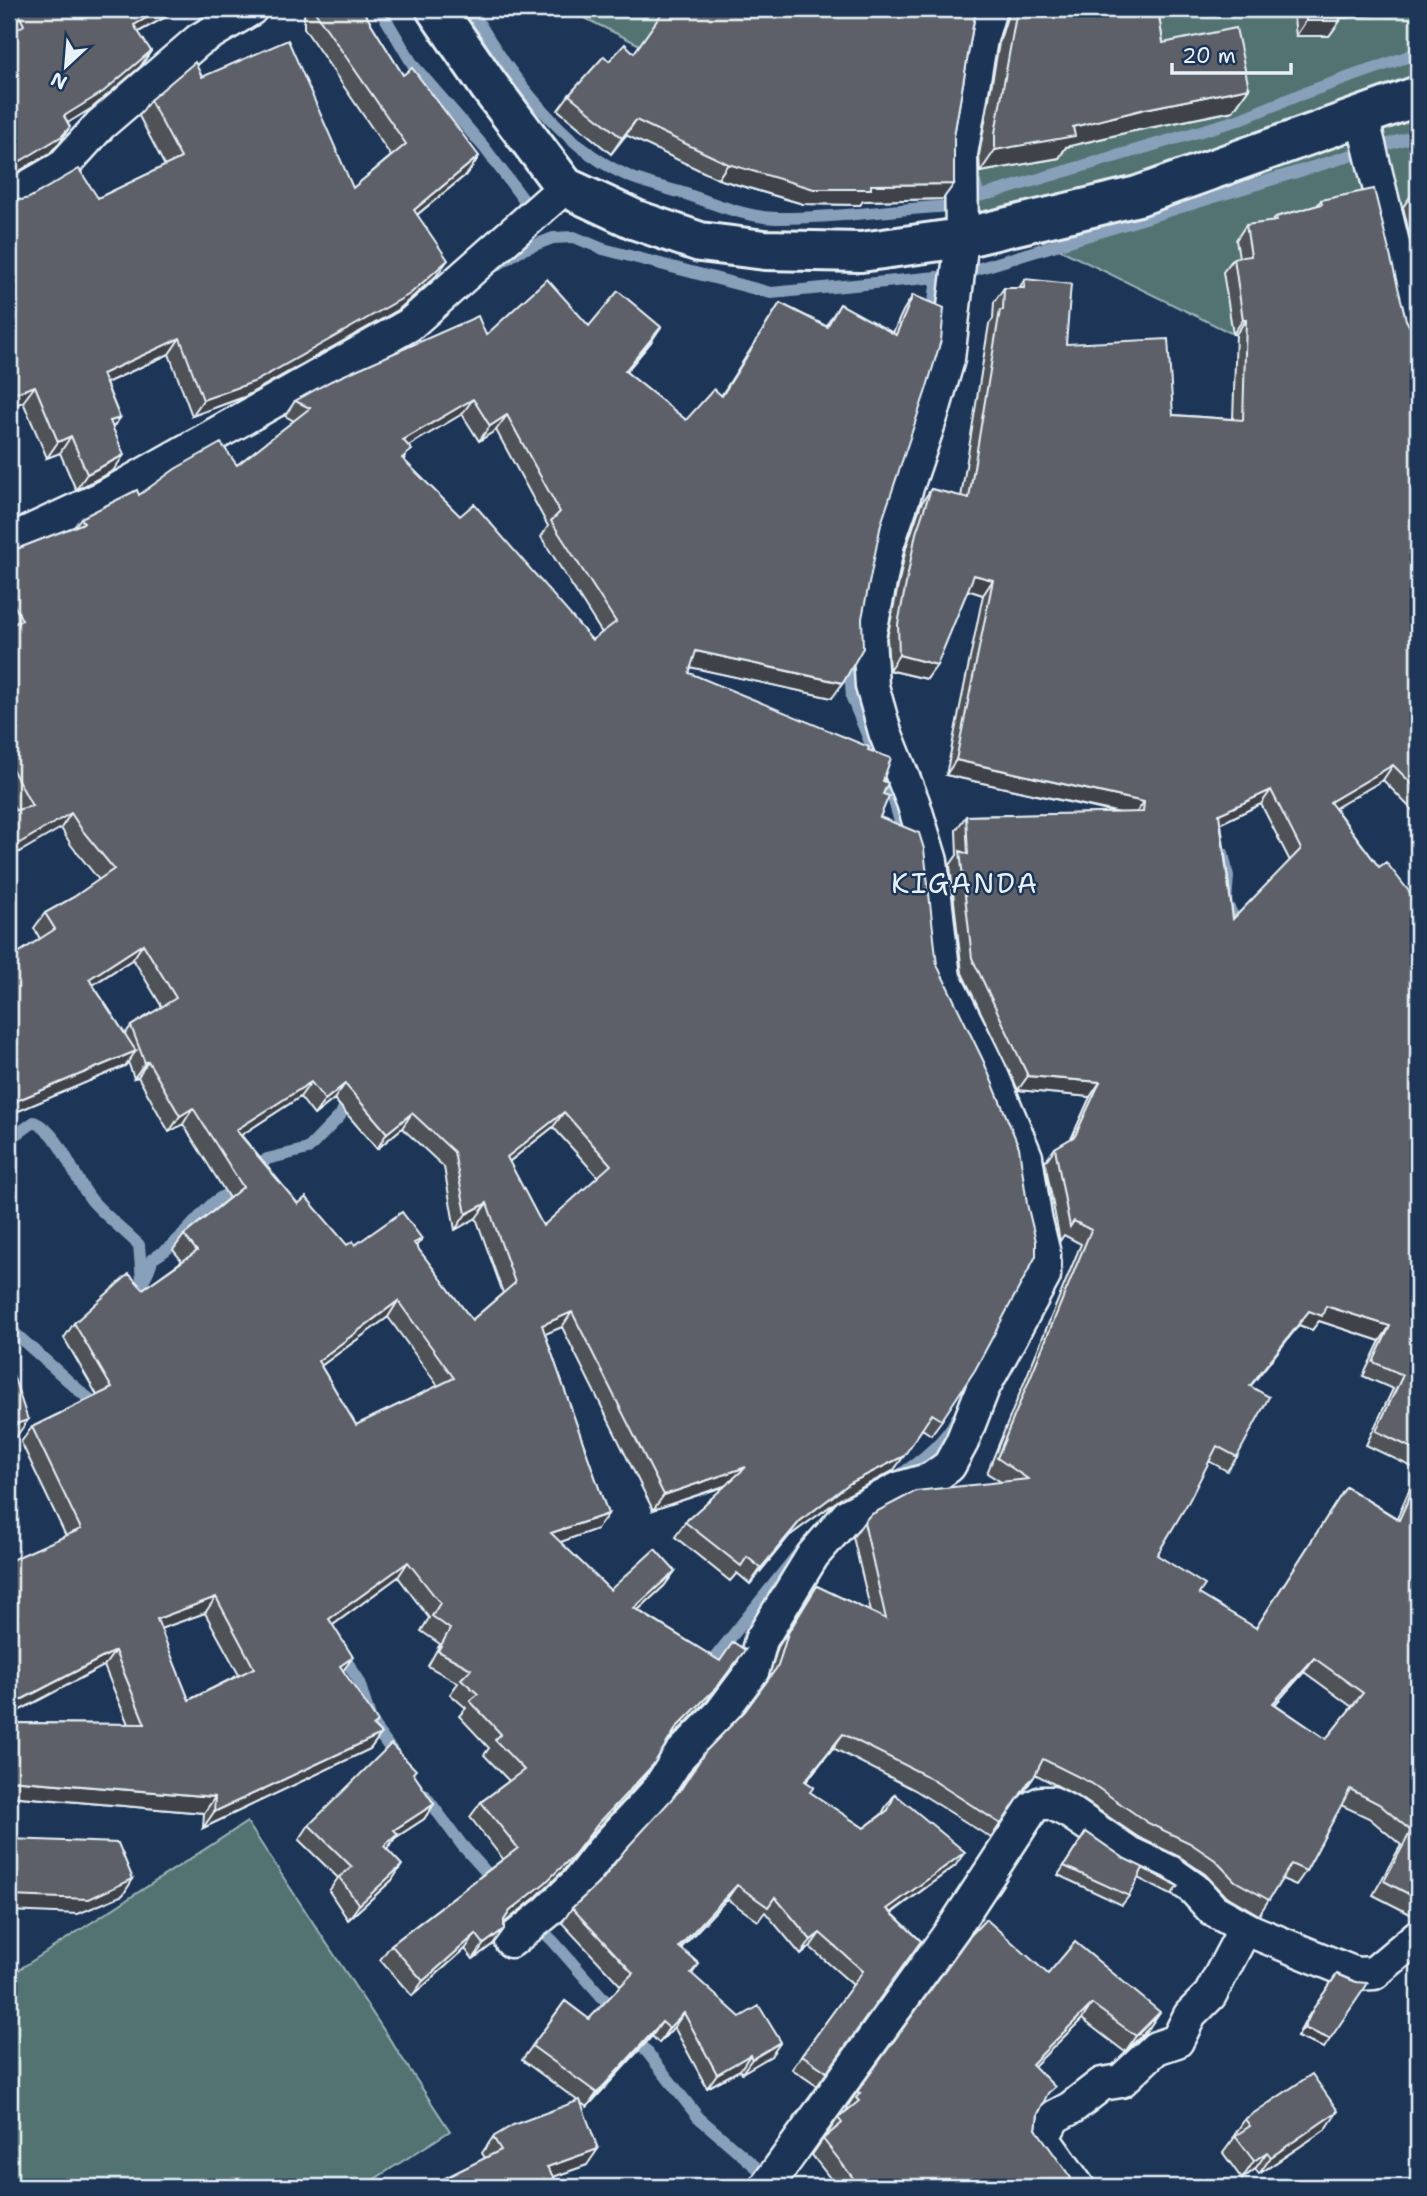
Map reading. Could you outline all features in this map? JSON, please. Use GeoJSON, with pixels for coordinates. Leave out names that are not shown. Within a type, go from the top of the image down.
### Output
{"type":"FeatureCollection","features":[{"type":"Feature","properties":{"kind":"street"},"geometry":{"type":"LineString","coordinates":[[9,198],[62,167],[100,125],[199,40],[251,9]]}},
{"type":"Feature","properties":{"kind":"street"},"geometry":{"type":"LineString","coordinates":[[436,9],[489,86],[565,187],[636,220],[700,242],[752,249],[861,252],[962,238],[1139,196],[1418,96]]}},
{"type":"Feature","properties":{"kind":"street"},"geometry":{"type":"LineString","coordinates":[[527,1927],[577,1883],[601,1852],[657,1791],[680,1755],[720,1714],[753,1670],[761,1640],[813,1555],[848,1515],[900,1488],[932,1479],[949,1466],[962,1442],[983,1388],[1044,1276],[1044,1254],[1026,1157],[989,1068],[944,978],[931,861],[913,802],[885,732],[872,686],[869,637],[888,543],[948,359],[962,238],[961,154],[981,39],[990,9]]}},
{"type":"Feature","properties":{"kind":"street"},"geometry":{"type":"LineString","coordinates":[[1362,116],[1414,330]]}},
{"type":"Feature","properties":{"kind":"street"},"geometry":{"type":"LineString","coordinates":[[9,541],[104,497],[409,325],[565,187]]}},
{"type":"Feature","properties":{"kind":"street"},"geometry":{"type":"LineString","coordinates":[[774,2176],[955,1926],[1033,1807],[1041,1803],[1052,1803],[1071,1813],[1129,1853],[1170,1872],[1194,1889],[1213,1910],[1251,1931],[1356,1974],[1374,1973],[1418,1936]]}},
{"type":"Feature","properties":{"kind":"street"},"geometry":{"type":"LineString","coordinates":[[1078,2187],[1043,2138],[1054,2117],[1071,2108],[1102,2084],[1121,2081],[1156,2048],[1177,2041],[1190,2015],[1210,1995],[1240,1938],[1251,1931]]}},
{"type":"Feature","properties":{"kind":"green space"},"geometry":{"type":"Polygon","coordinates":[[[566,9],[1418,9],[1418,424],[566,9]]]}},
{"type":"Feature","properties":{"kind":"green space"},"geometry":{"type":"Polygon","coordinates":[[[247,1822],[450,2131],[362,2187],[9,2187],[9,1976],[247,1822]]]}},
{"type":"Feature","properties":{"kind":"building"},"geometry":{"type":"Polygon","coordinates":[[[16,9],[162,9],[134,25],[151,51],[103,92],[64,116],[70,127],[62,136],[9,168],[9,35],[24,25],[16,9]]]}},
{"type":"Feature","properties":{"kind":"building"},"geometry":{"type":"Polygon","coordinates":[[[315,9],[362,9],[403,75],[412,68],[479,156],[414,210],[448,260],[410,294],[256,381],[203,400],[180,338],[102,374],[120,418],[110,421],[124,455],[87,474],[71,436],[58,442],[35,386],[9,395],[9,195],[21,200],[29,198],[79,169],[98,198],[181,158],[150,100],[195,62],[202,77],[288,40],[353,188],[406,144],[315,9]]]}},
{"type":"Feature","properties":{"kind":"building"},"geometry":{"type":"Polygon","coordinates":[[[665,9],[977,9],[954,136],[954,184],[814,189],[728,164],[636,120],[622,138],[569,95],[604,56],[609,61],[625,44],[634,53],[665,9]]]}},
{"type":"Feature","properties":{"kind":"building"},"geometry":{"type":"Polygon","coordinates":[[[1018,9],[1158,9],[1163,43],[1236,28],[1249,88],[1073,127],[1075,136],[995,150],[995,133],[1018,9]]]}},
{"type":"Feature","properties":{"kind":"building"},"geometry":{"type":"Polygon","coordinates":[[[1305,9],[1339,9],[1340,21],[1306,21],[1305,9]]]}},
{"type":"Feature","properties":{"kind":"building"},"geometry":{"type":"Polygon","coordinates":[[[1374,189],[1406,320],[1411,329],[1418,333],[1418,790],[1393,765],[1330,802],[1379,867],[1386,862],[1418,903],[1418,1451],[1376,1431],[1403,1375],[1373,1362],[1390,1326],[1326,1306],[1322,1316],[1309,1311],[1250,1386],[1269,1397],[1237,1457],[1217,1446],[1157,1555],[1205,1585],[1199,1594],[1256,1628],[1346,1487],[1399,1520],[1418,1478],[1418,1899],[1384,1881],[1411,1831],[1379,1804],[1350,1789],[1306,1871],[1291,1864],[1269,1900],[1235,1881],[1215,1860],[1190,1843],[1148,1823],[1091,1783],[1043,1759],[1034,1777],[1001,1824],[925,1775],[843,1734],[805,1781],[814,1787],[810,1792],[864,1828],[888,1810],[895,1794],[965,1852],[887,1909],[921,1941],[827,2072],[802,2055],[863,1971],[820,1933],[811,1940],[775,1897],[768,1907],[737,1885],[679,1947],[699,1964],[691,1973],[740,2017],[759,2006],[781,2042],[752,2059],[750,2055],[717,2074],[684,2013],[669,2028],[662,2022],[597,2093],[532,2046],[565,2001],[589,2019],[633,1973],[572,1908],[602,1880],[625,1850],[681,1789],[705,1752],[745,1711],[778,1666],[788,1633],[817,1586],[886,1619],[864,1522],[870,1515],[916,1491],[1028,1479],[997,1458],[1091,1230],[1074,1221],[1070,1227],[1055,1148],[1075,1136],[1100,1082],[1028,1076],[972,958],[960,851],[968,854],[966,816],[1143,812],[1144,802],[956,760],[993,580],[974,575],[937,665],[899,655],[898,624],[916,533],[931,489],[969,498],[1000,310],[1003,310],[1004,288],[1024,288],[1025,279],[1071,284],[1066,344],[1168,339],[1173,415],[1243,420],[1246,320],[1243,320],[1234,258],[1251,256],[1246,225],[1277,221],[1276,217],[1322,204],[1321,200],[1374,189]],[[1271,790],[1219,814],[1233,919],[1301,849],[1271,790]],[[1314,1658],[1273,1703],[1326,1739],[1363,1693],[1314,1658]]]}},
{"type":"Feature","properties":{"kind":"building"},"geometry":{"type":"Polygon","coordinates":[[[547,279],[589,326],[618,291],[661,327],[625,371],[686,420],[714,389],[722,396],[780,303],[827,327],[840,304],[896,335],[913,295],[944,308],[941,340],[881,524],[862,618],[863,648],[843,683],[696,651],[689,673],[891,758],[883,781],[888,783],[883,794],[889,796],[880,817],[919,833],[924,849],[937,965],[983,1060],[1019,1147],[1027,1204],[1036,1241],[1036,1256],[975,1370],[942,1420],[932,1414],[904,1456],[850,1483],[800,1521],[761,1568],[747,1557],[741,1566],[685,1522],[746,1467],[664,1495],[572,1312],[542,1325],[608,1514],[551,1533],[610,1590],[655,1549],[675,1571],[634,1608],[720,1661],[733,1642],[745,1650],[717,1687],[677,1727],[653,1765],[598,1824],[574,1855],[510,1911],[504,1920],[504,1929],[484,1944],[476,1934],[423,1981],[391,1945],[518,1848],[481,1802],[524,1770],[495,1740],[501,1734],[470,1701],[478,1694],[461,1679],[471,1669],[438,1651],[450,1629],[432,1616],[440,1603],[408,1562],[329,1619],[353,1657],[340,1666],[378,1722],[373,1726],[381,1734],[214,1812],[215,1797],[9,1780],[9,1723],[145,1724],[115,1651],[9,1706],[9,1561],[81,1529],[32,1427],[112,1388],[74,1323],[129,1274],[143,1289],[197,1251],[184,1235],[243,1187],[193,1108],[180,1116],[148,1061],[145,1063],[131,1026],[176,998],[143,944],[89,979],[136,1051],[16,1101],[9,1085],[9,959],[55,929],[45,913],[74,897],[114,869],[71,813],[9,847],[9,812],[32,806],[9,763],[9,626],[22,620],[9,595],[9,552],[84,523],[81,518],[137,490],[139,495],[175,469],[221,443],[237,465],[310,408],[295,401],[331,381],[478,316],[486,335],[547,279]],[[473,399],[403,440],[412,450],[402,458],[460,516],[474,504],[592,640],[616,622],[551,521],[560,512],[507,415],[490,426],[473,399]],[[311,1082],[236,1130],[298,1204],[306,1197],[347,1245],[353,1241],[355,1245],[402,1212],[422,1239],[414,1243],[472,1320],[515,1283],[487,1203],[466,1214],[454,1152],[412,1113],[387,1133],[345,1084],[325,1100],[311,1082]],[[564,1112],[507,1157],[543,1226],[611,1165],[564,1112]],[[398,1301],[318,1361],[356,1425],[454,1378],[398,1301]],[[216,1597],[157,1619],[189,1700],[254,1668],[216,1597]]]}},
{"type":"Feature","properties":{"kind":"building"},"geometry":{"type":"Polygon","coordinates":[[[9,1363],[28,1420],[9,1426],[9,1363]]]}},
{"type":"Feature","properties":{"kind":"building"},"geometry":{"type":"Polygon","coordinates":[[[391,1744],[416,1770],[413,1773],[434,1804],[394,1830],[398,1834],[384,1846],[402,1865],[359,1905],[339,1877],[352,1867],[309,1825],[391,1744]]]}},
{"type":"Feature","properties":{"kind":"building"},"geometry":{"type":"Polygon","coordinates":[[[1086,1832],[1125,1859],[1167,1879],[1178,1886],[1143,1868],[1129,1896],[1064,1866],[1086,1832]]]}},
{"type":"Feature","properties":{"kind":"building"},"geometry":{"type":"Polygon","coordinates":[[[9,1839],[118,1843],[133,1879],[89,1899],[9,1896],[9,1839]]]}},
{"type":"Feature","properties":{"kind":"building"},"geometry":{"type":"Polygon","coordinates":[[[986,1919],[1048,1974],[1075,1942],[1160,2012],[1136,2036],[1092,2004],[1032,2064],[1055,2087],[1048,2093],[1038,2114],[1036,2129],[1071,2178],[1064,2187],[860,2187],[823,2139],[842,2123],[838,2118],[859,2101],[856,2098],[860,2093],[857,2092],[969,1937],[986,1919]]]}},
{"type":"Feature","properties":{"kind":"building"},"geometry":{"type":"Polygon","coordinates":[[[1337,1974],[1356,1982],[1368,1983],[1330,2039],[1304,2028],[1313,2009],[1337,1974]]]}},
{"type":"Feature","properties":{"kind":"building"},"geometry":{"type":"Polygon","coordinates":[[[1312,2074],[1338,2111],[1271,2157],[1267,2152],[1254,2161],[1235,2136],[1250,2126],[1245,2119],[1312,2074]]]}},
{"type":"Feature","properties":{"kind":"building"},"geometry":{"type":"Polygon","coordinates":[[[580,2100],[598,2149],[547,2167],[560,2187],[427,2187],[501,2150],[493,2137],[513,2125],[580,2100]]]}},
{"type":"Feature","properties":{"kind":"waterway"},"geometry":{"type":"LineString","coordinates":[[200,25],[218,9]]}},
{"type":"Feature","properties":{"kind":"waterway"},"geometry":{"type":"LineString","coordinates":[[253,19],[271,9]]}},
{"type":"Feature","properties":{"kind":"waterway"},"geometry":{"type":"LineString","coordinates":[[380,9],[413,65],[484,147],[526,203],[518,213]]}},
{"type":"Feature","properties":{"kind":"waterway"},"geometry":{"type":"LineString","coordinates":[[471,9],[517,80],[557,125],[578,145],[601,161],[632,177],[732,210],[776,218],[956,206],[956,200]]}},
{"type":"Feature","properties":{"kind":"waterway"},"geometry":{"type":"LineString","coordinates":[[972,173],[979,196],[992,193],[1238,120],[1299,95],[1418,53]]}},
{"type":"Feature","properties":{"kind":"waterway"},"geometry":{"type":"LineString","coordinates":[[964,279],[964,273],[1418,135]]}},
{"type":"Feature","properties":{"kind":"waterway"},"geometry":{"type":"LineString","coordinates":[[496,266],[519,251],[553,238],[574,237],[603,249],[771,293],[937,277],[932,319]]}},
{"type":"Feature","properties":{"kind":"waterway"},"geometry":{"type":"LineString","coordinates":[[849,653],[852,698],[894,801],[906,842]]}},
{"type":"Feature","properties":{"kind":"waterway"},"geometry":{"type":"LineString","coordinates":[[1223,853],[1228,876],[1226,903],[1242,932]]}},
{"type":"Feature","properties":{"kind":"waterway"},"geometry":{"type":"LineString","coordinates":[[253,1172],[267,1159],[308,1149],[340,1116],[349,1097]]}},
{"type":"Feature","properties":{"kind":"waterway"},"geometry":{"type":"LineString","coordinates":[[9,1140],[34,1122],[53,1137],[87,1194],[139,1245],[142,1280]]}},
{"type":"Feature","properties":{"kind":"waterway"},"geometry":{"type":"LineString","coordinates":[[141,1301],[137,1295],[152,1259],[177,1240],[213,1203],[240,1185]]}},
{"type":"Feature","properties":{"kind":"waterway"},"geometry":{"type":"LineString","coordinates":[[9,1328],[102,1408]]}},
{"type":"Feature","properties":{"kind":"waterway"},"geometry":{"type":"LineString","coordinates":[[895,1478],[930,1452],[957,1418]]}},
{"type":"Feature","properties":{"kind":"waterway"},"geometry":{"type":"LineString","coordinates":[[709,1665],[801,1550]]}},
{"type":"Feature","properties":{"kind":"waterway"},"geometry":{"type":"LineString","coordinates":[[340,1651],[358,1679],[372,1724],[399,1760]]}},
{"type":"Feature","properties":{"kind":"waterway"},"geometry":{"type":"LineString","coordinates":[[424,1794],[462,1845],[496,1883]]}},
{"type":"Feature","properties":{"kind":"waterway"},"geometry":{"type":"LineString","coordinates":[[510,1900],[553,1941],[617,2014]]}},
{"type":"Feature","properties":{"kind":"waterway"},"geometry":{"type":"LineString","coordinates":[[633,2034],[698,2117],[771,2180]]}},
{"type":"Feature","properties":{"kind":"district","name":"KIGANDA"},"geometry":{"type":"Point","coordinates":[965,883]}}]}
